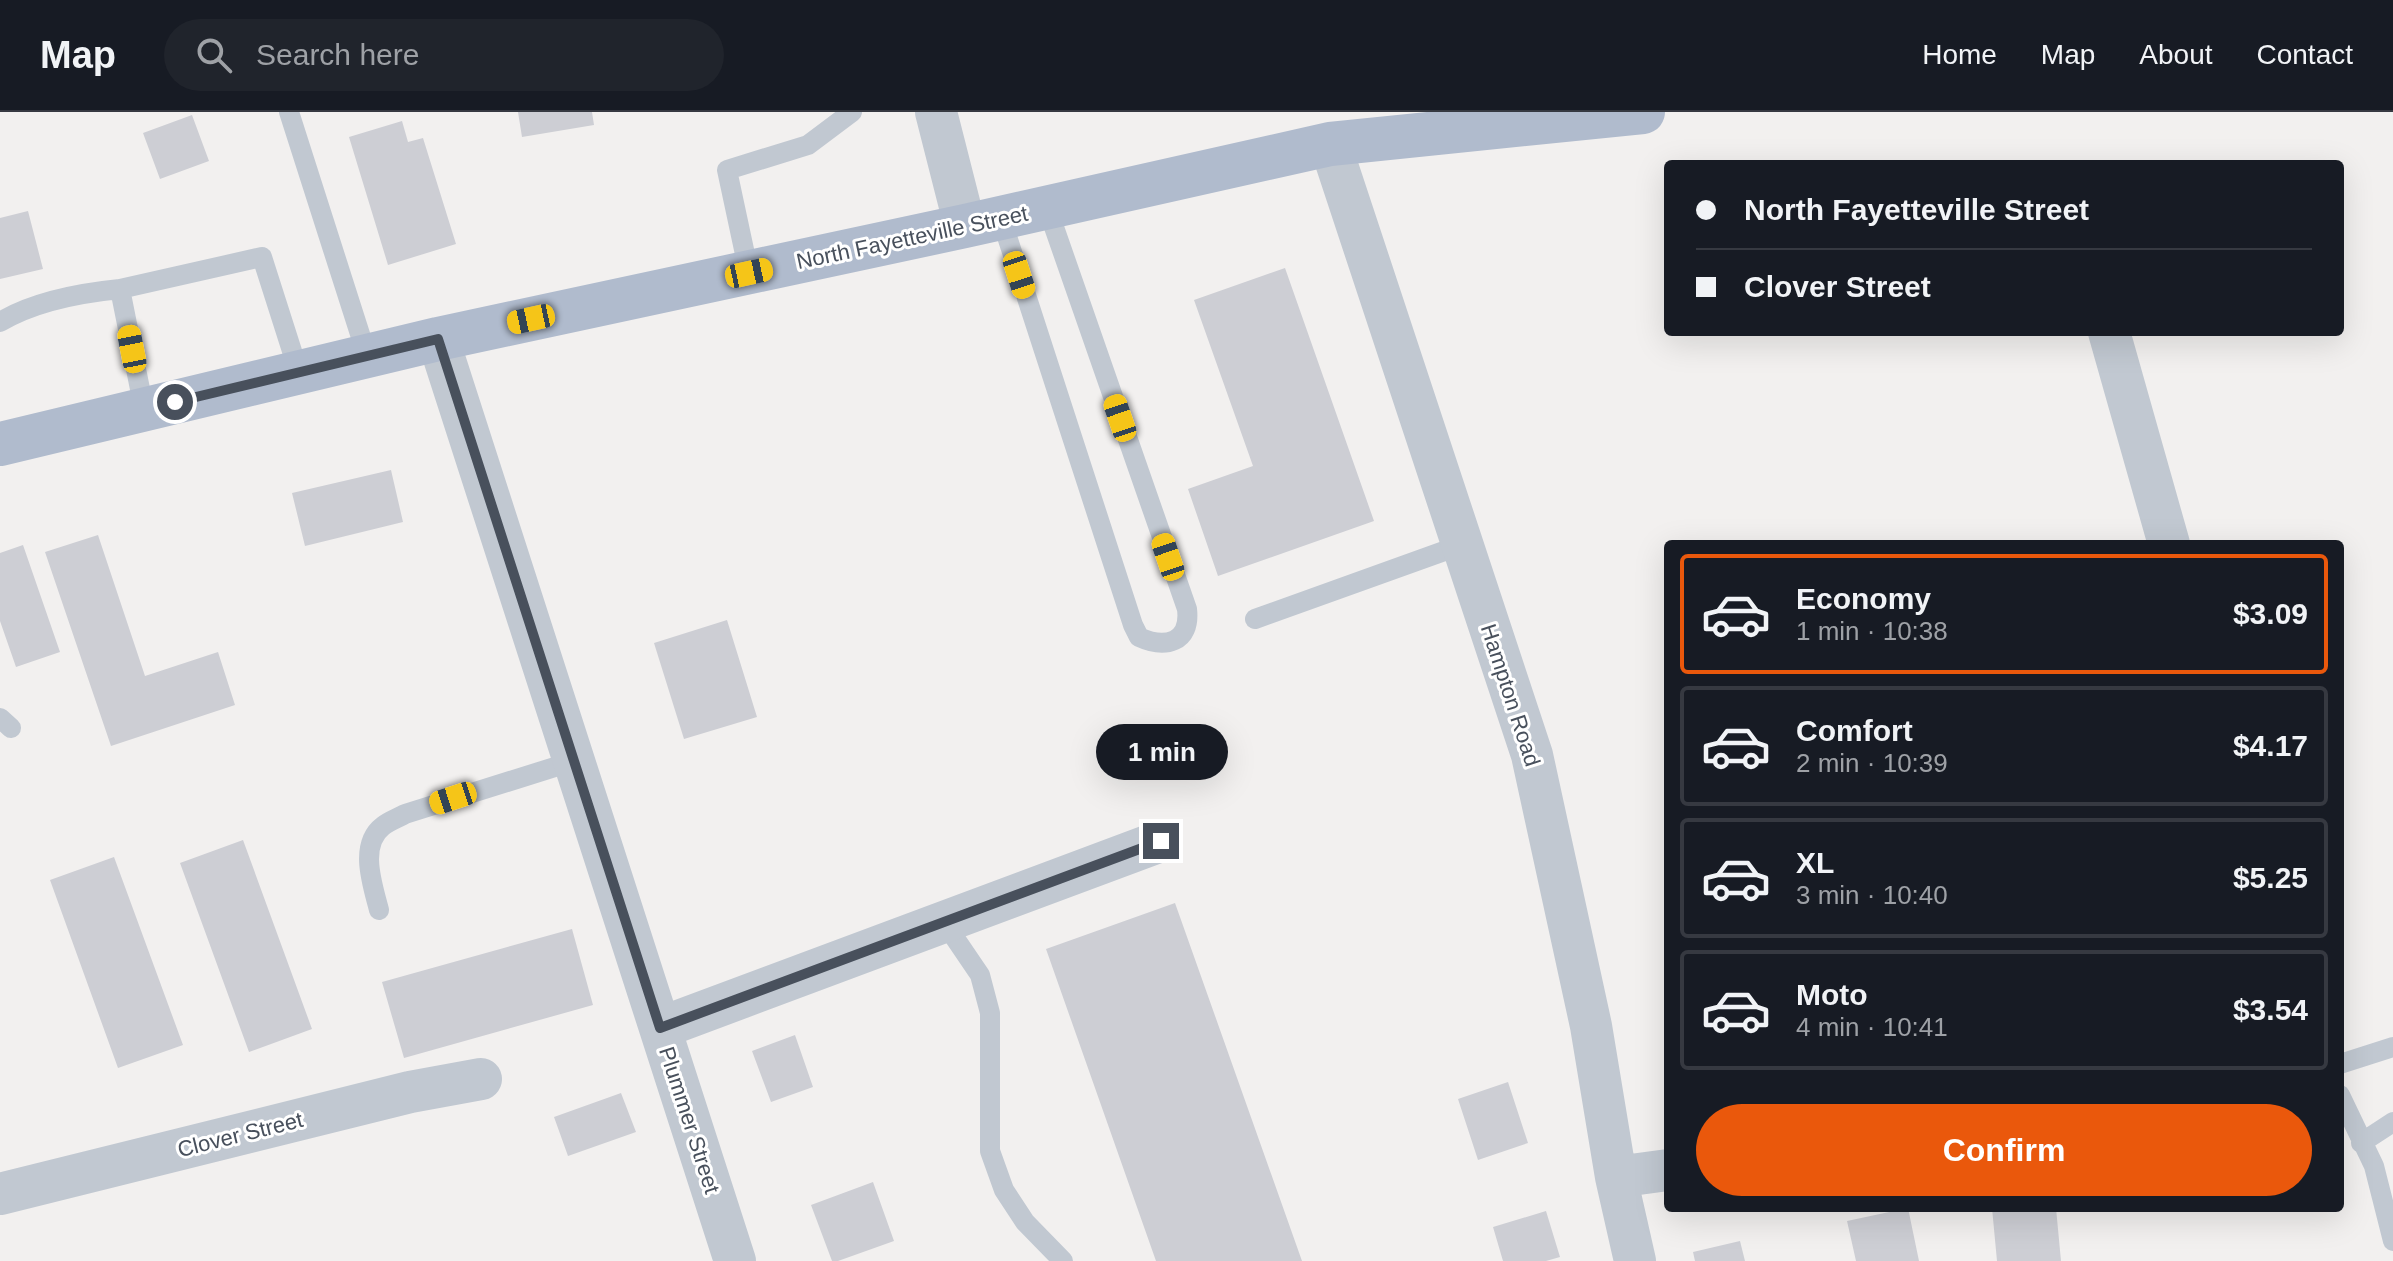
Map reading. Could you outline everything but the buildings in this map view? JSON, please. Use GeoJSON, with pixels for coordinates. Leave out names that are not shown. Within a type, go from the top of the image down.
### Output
{"type":"FeatureCollection","features":[{"type":"Feature","properties":{"kind":"main road","name":"North Fayetteville Street"},"geometry":{"type":"LineString","coordinates":[[0,444],[438,339],[1330,144],[1596,114],[1643,112]]}},
{"type":"Feature","properties":{"kind":"street"},"geometry":{"type":"LineString","coordinates":[[936,112],[983,222]]}},
{"type":"Feature","properties":{"kind":"street","name":"Hampton Road"},"geometry":{"type":"LineString","coordinates":[[1330,144],[1532,755],[1591,1026],[1616,1177],[1635,1261]]}},
{"type":"Feature","properties":{"kind":"street"},"geometry":{"type":"LineString","coordinates":[[2110,336],[2168,540]]}},
{"type":"Feature","properties":{"kind":"street","name":"Plummer Street"},"geometry":{"type":"LineString","coordinates":[[438,339],[735,1261]]}},
{"type":"Feature","properties":{"kind":"street"},"geometry":{"type":"LineString","coordinates":[[660,1028],[1161,841]]}},
{"type":"Feature","properties":{"kind":"street","name":"Clover Street"},"geometry":{"type":"LineString","coordinates":[[0,1194],[410,1092],[481,1079]]}},
{"type":"Feature","properties":{"kind":"street"},"geometry":{"type":"LineString","coordinates":[[1616,1177],[1664,1171]]}},
{"type":"Feature","properties":{"kind":"lane"},"geometry":{"type":"LineString","coordinates":[[289,112],[367,356]]}},
{"type":"Feature","properties":{"kind":"lane"},"geometry":{"type":"LineString","coordinates":[[749,273],[727,170],[808,145],[852,112]]}},
{"type":"Feature","properties":{"kind":"lane"},"geometry":{"type":"LineString","coordinates":[[983,222],[1133,625],[1139,637],[1151,643],[1167,643],[1183,635],[1188,623],[1187,609],[1047,207]]}},
{"type":"Feature","properties":{"kind":"lane"},"geometry":{"type":"LineString","coordinates":[[0,322],[15,313],[74,296],[120,289],[262,257],[299,373]]}},
{"type":"Feature","properties":{"kind":"lane"},"geometry":{"type":"LineString","coordinates":[[120,289],[144,409]]}},
{"type":"Feature","properties":{"kind":"lane"},"geometry":{"type":"LineString","coordinates":[[1255,619],[1461,545]]}},
{"type":"Feature","properties":{"kind":"lane"},"geometry":{"type":"LineString","coordinates":[[379,910],[369,869],[371,845],[380,827],[405,814],[574,761]]}},
{"type":"Feature","properties":{"kind":"lane"},"geometry":{"type":"LineString","coordinates":[[944,922],[980,975],[990,1013],[990,1151],[1004,1190],[1025,1222],[1063,1261]]}},
{"type":"Feature","properties":{"kind":"lane"},"geometry":{"type":"LineString","coordinates":[[2344,1063],[2393,1047]]}},
{"type":"Feature","properties":{"kind":"lane"},"geometry":{"type":"LineString","coordinates":[[2344,1104],[2374,1166],[2393,1241]]}},
{"type":"Feature","properties":{"kind":"lane"},"geometry":{"type":"LineString","coordinates":[[2361,1143],[2393,1122]]}},
{"type":"Feature","properties":{"kind":"route"},"geometry":{"type":"LineString","coordinates":[[175,402],[438,339],[660,1028],[1161,841]]}}]}
